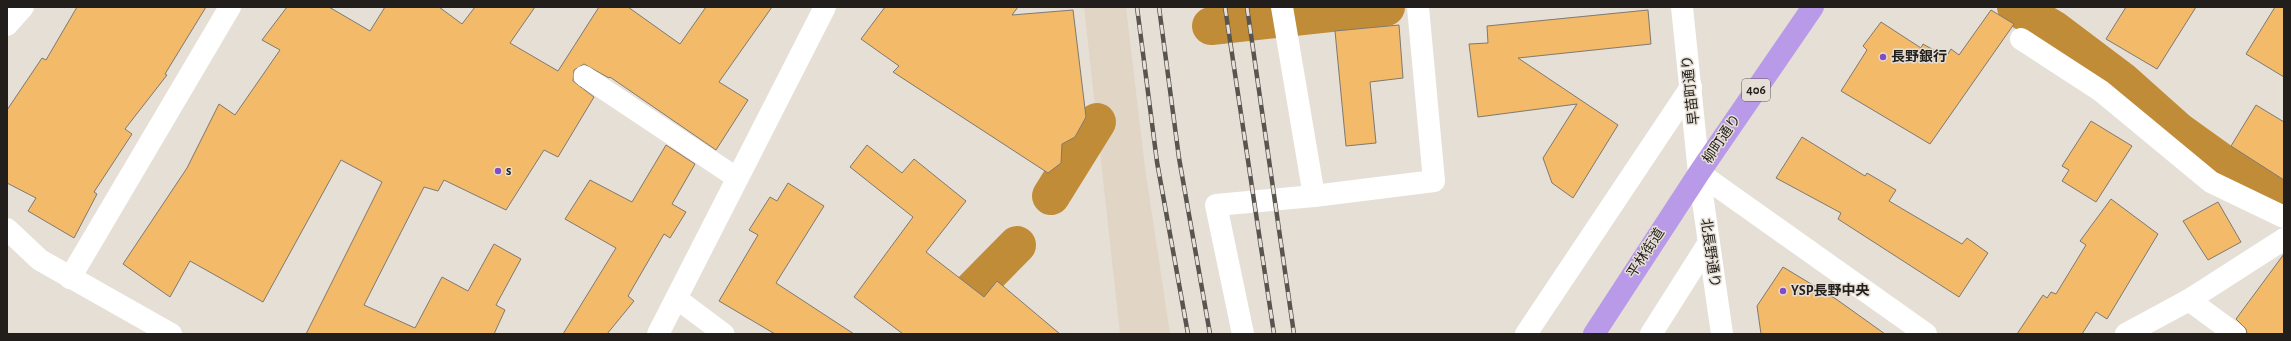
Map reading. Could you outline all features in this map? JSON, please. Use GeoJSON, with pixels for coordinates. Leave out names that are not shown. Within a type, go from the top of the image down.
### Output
{"type":"FeatureCollection","features":[{"type":"Feature","properties":{"kind":"highway","name":"柳町通り"},"geometry":{"type":"LineString","coordinates":[[1699,173],[1812,7]]}},
{"type":"Feature","properties":{"kind":"highway","name":"平林街道"},"geometry":{"type":"LineString","coordinates":[[1594,334],[1699,173]]}},
{"type":"Feature","properties":{"kind":"street"},"geometry":{"type":"LineString","coordinates":[[7,25],[23,7]]}},
{"type":"Feature","properties":{"kind":"street"},"geometry":{"type":"LineString","coordinates":[[70,278],[230,7]]}},
{"type":"Feature","properties":{"kind":"street"},"geometry":{"type":"LineString","coordinates":[[658,334],[825,7]]}},
{"type":"Feature","properties":{"kind":"street"},"geometry":{"type":"LineString","coordinates":[[1282,7],[1314,196]]}},
{"type":"Feature","properties":{"kind":"street","name":"早苗町通り"},"geometry":{"type":"LineString","coordinates":[[1682,7],[1699,173]]}},
{"type":"Feature","properties":{"kind":"street"},"geometry":{"type":"LineString","coordinates":[[1243,334],[1216,205],[1314,196],[1434,181],[1418,11]]}},
{"type":"Feature","properties":{"kind":"street"},"geometry":{"type":"LineString","coordinates":[[2021,39],[2101,91],[2211,182],[2284,217]]}},
{"type":"Feature","properties":{"kind":"street"},"geometry":{"type":"LineString","coordinates":[[1526,334],[1691,87]]}},
{"type":"Feature","properties":{"kind":"street"},"geometry":{"type":"LineString","coordinates":[[1699,173],[1926,334]]}},
{"type":"Feature","properties":{"kind":"street","name":"北長野通り"},"geometry":{"type":"LineString","coordinates":[[1699,173],[1722,334]]}},
{"type":"Feature","properties":{"kind":"street"},"geometry":{"type":"LineString","coordinates":[[7,229],[40,260],[171,334]]}},
{"type":"Feature","properties":{"kind":"street"},"geometry":{"type":"LineString","coordinates":[[2126,334],[2189,300],[2284,239]]}},
{"type":"Feature","properties":{"kind":"street"},"geometry":{"type":"LineString","coordinates":[[1651,334],[1708,244]]}},
{"type":"Feature","properties":{"kind":"street"},"geometry":{"type":"LineString","coordinates":[[2189,300],[2235,334]]}},
{"type":"Feature","properties":{"kind":"lane"},"geometry":{"type":"LineString","coordinates":[[584,76],[737,178]]}},
{"type":"Feature","properties":{"kind":"lane"},"geometry":{"type":"LineString","coordinates":[[676,298],[724,334]]}},
{"type":"Feature","properties":{"kind":"shaded area"},"geometry":{"type":"Polygon","coordinates":[[[1084,7],[1126,7],[1145,168],[1170,334],[1120,334],[1084,7]]]}},
{"type":"Feature","properties":{"kind":"building"},"geometry":{"type":"Polygon","coordinates":[[[77,7],[206,7],[165,74],[167,75],[125,129],[132,134],[94,192],[97,194],[74,238],[28,211],[36,198],[7,183],[7,110],[42,58],[46,60],[77,7]]]}},
{"type":"Feature","properties":{"kind":"building"},"geometry":{"type":"Polygon","coordinates":[[[287,7],[329,7],[370,31],[385,7],[439,7],[462,24],[475,7],[535,7],[510,43],[558,71],[599,7],[628,7],[680,44],[706,7],[772,7],[719,82],[748,100],[716,150],[610,77],[609,78],[584,64],[574,70],[573,81],[594,97],[558,157],[544,150],[506,210],[444,180],[438,191],[424,187],[364,305],[415,328],[442,277],[468,291],[494,244],[521,259],[496,305],[505,310],[494,334],[306,334],[382,182],[341,160],[263,302],[190,261],[170,297],[123,264],[187,168],[219,104],[235,115],[280,50],[262,40],[287,7]]]}},
{"type":"Feature","properties":{"kind":"building"},"geometry":{"type":"Polygon","coordinates":[[[885,7],[1018,7],[1012,15],[1073,10],[1086,117],[1075,137],[1062,144],[1061,163],[1048,173],[893,72],[899,66],[861,39],[885,7]]]}},
{"type":"Feature","properties":{"kind":"building"},"geometry":{"type":"Polygon","coordinates":[[[2126,7],[2196,7],[2157,69],[2106,39],[2126,7]]]}},
{"type":"Feature","properties":{"kind":"building"},"geometry":{"type":"Polygon","coordinates":[[[2275,7],[2284,7],[2284,77],[2246,54],[2275,7]]]}},
{"type":"Feature","properties":{"kind":"building"},"geometry":{"type":"Polygon","coordinates":[[[1648,10],[1651,44],[1518,58],[1618,125],[1573,198],[1552,183],[1543,158],[1577,104],[1478,117],[1469,44],[1488,43],[1487,26],[1648,10]]]}},
{"type":"Feature","properties":{"kind":"building"},"geometry":{"type":"Polygon","coordinates":[[[1991,10],[2014,24],[1930,144],[1841,91],[1867,50],[1863,46],[1881,22],[1921,48],[1923,44],[1946,57],[1951,49],[1959,55],[1991,10]]]}},
{"type":"Feature","properties":{"kind":"building"},"geometry":{"type":"Polygon","coordinates":[[[1399,25],[1403,78],[1370,82],[1376,143],[1346,146],[1335,31],[1399,25]]]}},
{"type":"Feature","properties":{"kind":"building"},"geometry":{"type":"Polygon","coordinates":[[[2256,105],[2284,122],[2284,180],[2231,146],[2256,105]]]}},
{"type":"Feature","properties":{"kind":"building"},"geometry":{"type":"Polygon","coordinates":[[[2091,121],[2132,146],[2096,202],[2062,181],[2069,170],[2062,166],[2091,121]]]}},
{"type":"Feature","properties":{"kind":"building"},"geometry":{"type":"Polygon","coordinates":[[[1802,137],[1865,176],[1867,173],[1896,190],[1889,201],[1962,244],[1967,238],[1988,253],[1959,297],[1838,219],[1841,213],[1776,178],[1802,137]]]}},
{"type":"Feature","properties":{"kind":"building"},"geometry":{"type":"Polygon","coordinates":[[[666,145],[695,164],[672,204],[686,212],[670,238],[664,234],[628,296],[634,301],[607,334],[563,334],[616,248],[565,219],[590,180],[632,202],[666,145]]]}},
{"type":"Feature","properties":{"kind":"building"},"geometry":{"type":"Polygon","coordinates":[[[867,145],[902,173],[914,159],[966,201],[926,252],[984,297],[997,281],[1060,334],[903,334],[854,297],[913,217],[850,167],[867,145]]]}},
{"type":"Feature","properties":{"kind":"building"},"geometry":{"type":"Polygon","coordinates":[[[788,183],[824,206],[776,283],[854,334],[775,334],[719,301],[758,235],[749,230],[770,197],[777,201],[788,183]]]}},
{"type":"Feature","properties":{"kind":"building"},"geometry":{"type":"Polygon","coordinates":[[[2111,199],[2158,234],[2107,319],[2096,312],[2082,334],[2017,334],[2043,295],[2047,298],[2051,292],[2056,294],[2086,245],[2080,241],[2111,199]]]}},
{"type":"Feature","properties":{"kind":"building"},"geometry":{"type":"Polygon","coordinates":[[[2218,202],[2241,242],[2208,260],[2183,221],[2218,202]]]}},
{"type":"Feature","properties":{"kind":"building"},"geometry":{"type":"Polygon","coordinates":[[[2284,254],[2284,334],[2247,334],[2246,329],[2236,319],[2284,254]]]}},
{"type":"Feature","properties":{"kind":"building"},"geometry":{"type":"Polygon","coordinates":[[[1783,267],[1836,299],[1885,334],[1761,334],[1757,306],[1783,267]]]}},
{"type":"Feature","properties":{"kind":"waterway"},"geometry":{"type":"LineString","coordinates":[[1211,26],[1386,7]]}},
{"type":"Feature","properties":{"kind":"waterway"},"geometry":{"type":"LineString","coordinates":[[2016,7],[2053,29],[2122,81],[2178,131],[2224,164],[2284,194]]}},
{"type":"Feature","properties":{"kind":"waterway"},"geometry":{"type":"LineString","coordinates":[[1051,196],[1097,122]]}},
{"type":"Feature","properties":{"kind":"waterway"},"geometry":{"type":"LineString","coordinates":[[933,334],[955,308],[1017,245]]}},
{"type":"Feature","properties":{"kind":"railway"},"geometry":{"type":"LineString","coordinates":[[1137,7],[1157,162],[1188,334]]}},
{"type":"Feature","properties":{"kind":"railway"},"geometry":{"type":"LineString","coordinates":[[1159,7],[1179,158],[1210,334]]}},
{"type":"Feature","properties":{"kind":"railway"},"geometry":{"type":"LineString","coordinates":[[1225,7],[1274,334]]}},
{"type":"Feature","properties":{"kind":"railway"},"geometry":{"type":"LineString","coordinates":[[1247,7],[1294,334]]}},
{"type":"Feature","properties":{"kind":"place","name":"長野銀行"},"geometry":{"type":"Point","coordinates":[1883,57]}},
{"type":"Feature","properties":{"kind":"place","name":"s"},"geometry":{"type":"Point","coordinates":[498,171]}},
{"type":"Feature","properties":{"kind":"place","name":"YSP長野中央"},"geometry":{"type":"Point","coordinates":[1783,291]}}]}
